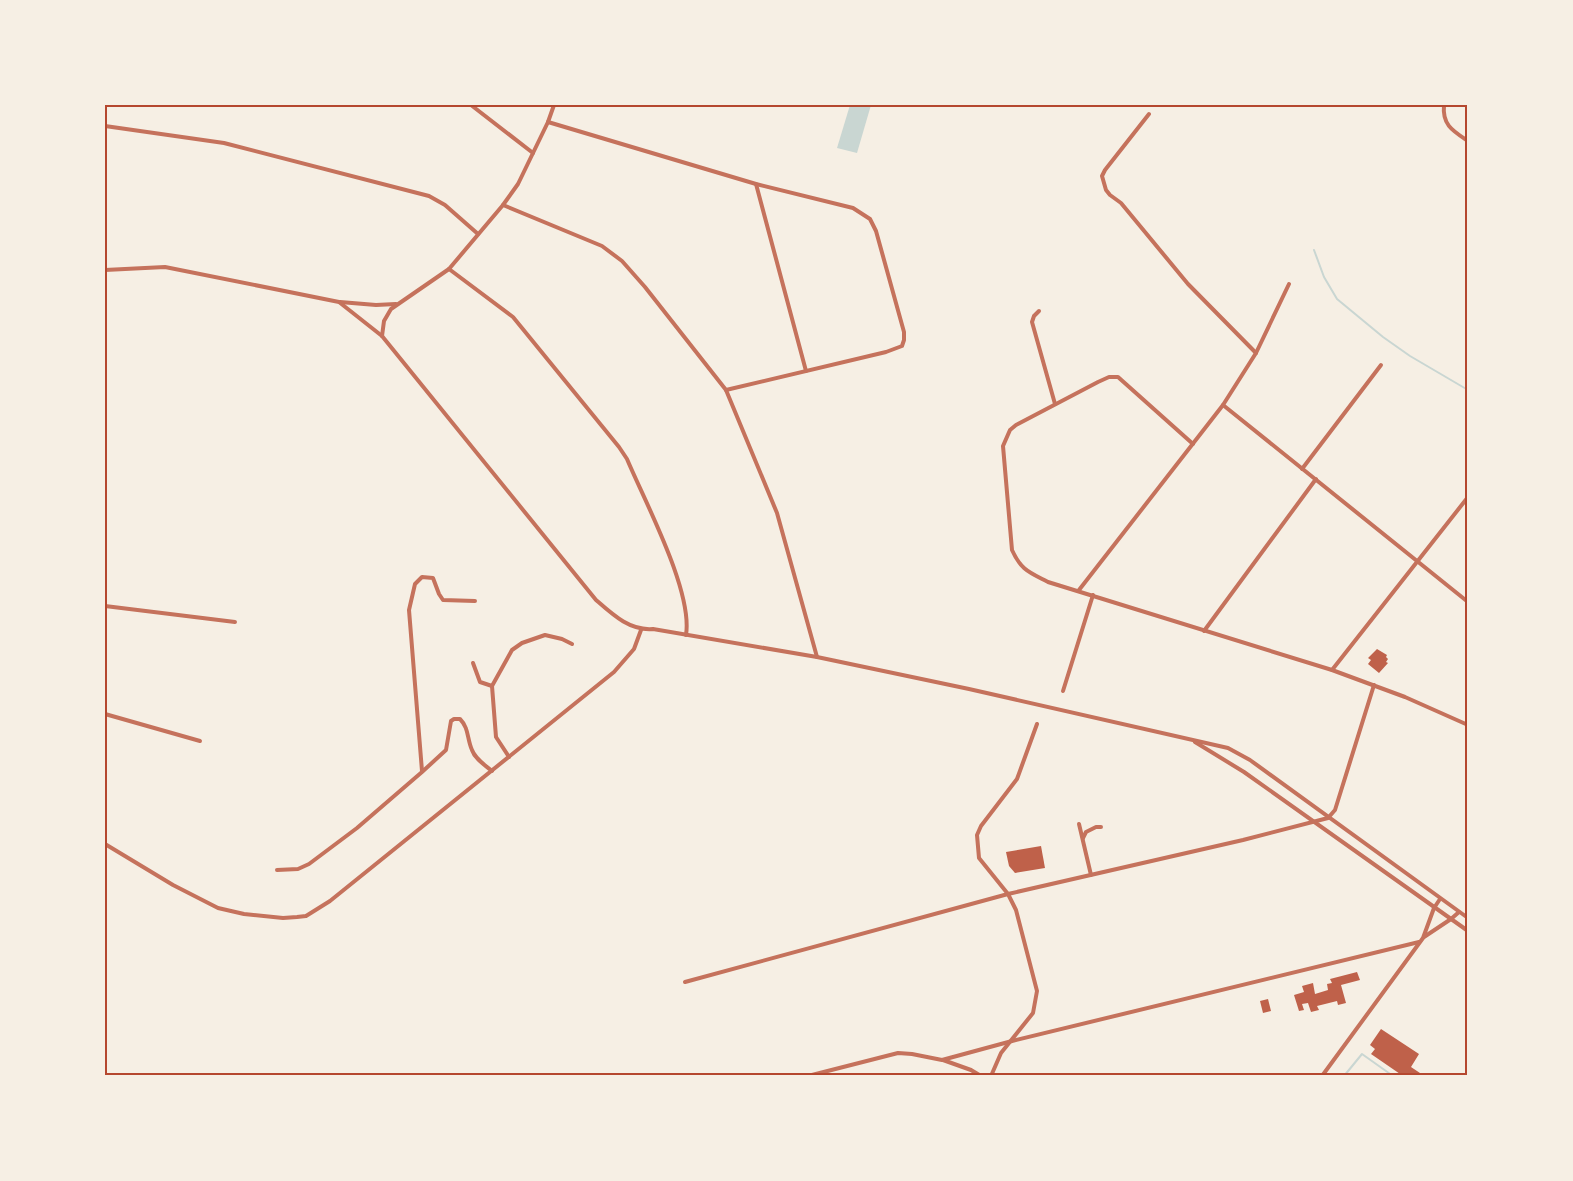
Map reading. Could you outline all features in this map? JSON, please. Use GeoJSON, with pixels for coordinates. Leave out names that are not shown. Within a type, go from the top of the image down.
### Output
{"type":"FeatureCollection","features":[{"type":"Feature","properties":{"kind":"street"},"geometry":{"type":"LineString","coordinates":[[471,105],[533,153]]}},
{"type":"Feature","properties":{"kind":"street"},"geometry":{"type":"LineString","coordinates":[[382,336],[387,314],[396,304],[449,269],[503,205],[533,153],[554,105]]}},
{"type":"Feature","properties":{"kind":"street"},"geometry":{"type":"LineString","coordinates":[[1444,105],[1446,123],[1451,130],[1468,141]]}},
{"type":"Feature","properties":{"kind":"street"},"geometry":{"type":"LineString","coordinates":[[1149,114],[1105,170],[1102,176],[1106,190],[1121,203],[1188,284],[1256,353]]}},
{"type":"Feature","properties":{"kind":"street"},"geometry":{"type":"LineString","coordinates":[[548,122],[756,184],[853,208],[870,219],[876,231],[904,340],[902,346],[896,350],[726,390]]}},
{"type":"Feature","properties":{"kind":"street"},"geometry":{"type":"LineString","coordinates":[[105,126],[224,143],[429,196],[445,205],[478,234]]}},
{"type":"Feature","properties":{"kind":"street"},"geometry":{"type":"LineString","coordinates":[[756,184],[806,371]]}},
{"type":"Feature","properties":{"kind":"street"},"geometry":{"type":"LineString","coordinates":[[503,205],[602,246],[622,261],[726,390],[777,513],[817,657]]}},
{"type":"Feature","properties":{"kind":"street"},"geometry":{"type":"LineString","coordinates":[[105,270],[165,267],[339,302],[396,304]]}},
{"type":"Feature","properties":{"kind":"street"},"geometry":{"type":"LineString","coordinates":[[449,269],[513,316],[627,459],[672,563],[685,605],[686,635]]}},
{"type":"Feature","properties":{"kind":"street"},"geometry":{"type":"LineString","coordinates":[[1079,591],[1224,405],[1256,353],[1289,284]]}},
{"type":"Feature","properties":{"kind":"street"},"geometry":{"type":"LineString","coordinates":[[339,302],[382,336],[596,600],[618,618],[641,630],[653,629],[817,657],[969,688],[1217,744],[1239,753],[1468,918]]}},
{"type":"Feature","properties":{"kind":"street"},"geometry":{"type":"LineString","coordinates":[[1039,311],[1032,322],[1055,404]]}},
{"type":"Feature","properties":{"kind":"street"},"geometry":{"type":"LineString","coordinates":[[1302,469],[1381,365]]}},
{"type":"Feature","properties":{"kind":"street"},"geometry":{"type":"LineString","coordinates":[[1193,444],[1118,377],[1109,377],[1016,425],[1005,438],[1003,446],[1012,550],[1018,562],[1026,571],[1048,582],[1332,670],[1468,724]]}},
{"type":"Feature","properties":{"kind":"street"},"geometry":{"type":"LineString","coordinates":[[1224,405],[1468,602]]}},
{"type":"Feature","properties":{"kind":"street"},"geometry":{"type":"LineString","coordinates":[[1203,631],[1316,479]]}},
{"type":"Feature","properties":{"kind":"street"},"geometry":{"type":"LineString","coordinates":[[1332,670],[1468,497]]}},
{"type":"Feature","properties":{"kind":"street"},"geometry":{"type":"LineString","coordinates":[[422,772],[409,610],[415,584],[422,577],[430,576],[434,578],[438,594],[443,600],[475,601]]}},
{"type":"Feature","properties":{"kind":"street"},"geometry":{"type":"LineString","coordinates":[[1063,691],[1093,595]]}},
{"type":"Feature","properties":{"kind":"street"},"geometry":{"type":"LineString","coordinates":[[105,606],[235,622]]}},
{"type":"Feature","properties":{"kind":"street"},"geometry":{"type":"LineString","coordinates":[[105,844],[182,890],[218,908],[244,914],[283,918],[306,916],[330,901],[619,668],[634,649],[641,630]]}},
{"type":"Feature","properties":{"kind":"street"},"geometry":{"type":"LineString","coordinates":[[509,757],[496,737],[492,686],[512,650],[522,643],[545,635],[554,636],[572,644]]}},
{"type":"Feature","properties":{"kind":"street"},"geometry":{"type":"LineString","coordinates":[[473,663],[480,682],[492,686]]}},
{"type":"Feature","properties":{"kind":"street"},"geometry":{"type":"LineString","coordinates":[[685,982],[1008,894],[1328,818],[1335,810],[1374,685]]}},
{"type":"Feature","properties":{"kind":"street"},"geometry":{"type":"LineString","coordinates":[[105,714],[200,741]]}},
{"type":"Feature","properties":{"kind":"street"},"geometry":{"type":"LineString","coordinates":[[277,870],[298,869],[309,864],[357,828],[446,750],[451,721],[457,718],[464,723],[475,756],[492,771]]}},
{"type":"Feature","properties":{"kind":"street"},"geometry":{"type":"LineString","coordinates":[[991,1076],[1001,1053],[1033,1012],[1037,991],[1016,910],[1008,894],[980,858],[977,835],[981,826],[1017,779],[1037,724]]}},
{"type":"Feature","properties":{"kind":"street"},"geometry":{"type":"LineString","coordinates":[[1192,740],[1244,772],[1468,932]]}},
{"type":"Feature","properties":{"kind":"street"},"geometry":{"type":"LineString","coordinates":[[1079,824],[1091,875]]}},
{"type":"Feature","properties":{"kind":"street"},"geometry":{"type":"LineString","coordinates":[[1083,839],[1086,832],[1101,827]]}},
{"type":"Feature","properties":{"kind":"street"},"geometry":{"type":"LineString","coordinates":[[1322,1076],[1421,940],[1440,899]]}},
{"type":"Feature","properties":{"kind":"street"},"geometry":{"type":"LineString","coordinates":[[942,1060],[1421,940],[1459,912]]}},
{"type":"Feature","properties":{"kind":"street"},"geometry":{"type":"LineString","coordinates":[[808,1076],[898,1053],[942,1060],[981,1076]]}},
{"type":"Feature","properties":{"kind":"shaded area"},"geometry":{"type":"Polygon","coordinates":[[[850,105],[871,105],[857,153],[837,148],[850,105]]]}},
{"type":"Feature","properties":{"kind":"building"},"geometry":{"type":"Polygon","coordinates":[[[1377,649],[1387,655],[1388,659],[1386,662],[1388,663],[1379,673],[1368,664],[1371,660],[1368,658],[1377,649]]]}},
{"type":"Feature","properties":{"kind":"building"},"geometry":{"type":"Polygon","coordinates":[[[1041,846],[1045,868],[1015,873],[1009,866],[1006,852],[1041,846]]]}},
{"type":"Feature","properties":{"kind":"building"},"geometry":{"type":"Polygon","coordinates":[[[1357,972],[1360,980],[1341,985],[1346,1003],[1338,1005],[1337,1001],[1317,1006],[1319,1010],[1311,1012],[1308,1003],[1302,1004],[1304,1010],[1299,1011],[1294,995],[1304,992],[1302,986],[1313,983],[1315,994],[1328,990],[1327,984],[1332,983],[1330,979],[1357,972]]]}},
{"type":"Feature","properties":{"kind":"building"},"geometry":{"type":"Polygon","coordinates":[[[1268,999],[1271,1011],[1263,1013],[1260,1001],[1268,999]]]}},
{"type":"Feature","properties":{"kind":"building"},"geometry":{"type":"Polygon","coordinates":[[[1381,1029],[1419,1054],[1411,1067],[1420,1073],[1418,1076],[1403,1076],[1371,1054],[1375,1049],[1370,1045],[1381,1029]]]}},
{"type":"Feature","properties":{"kind":"waterway"},"geometry":{"type":"LineString","coordinates":[[1314,250],[1324,277],[1337,299],[1410,356],[1468,390]]}},
{"type":"Feature","properties":{"kind":"waterway"},"geometry":{"type":"LineString","coordinates":[[1344,1076],[1362,1054],[1393,1076]]}}]}
